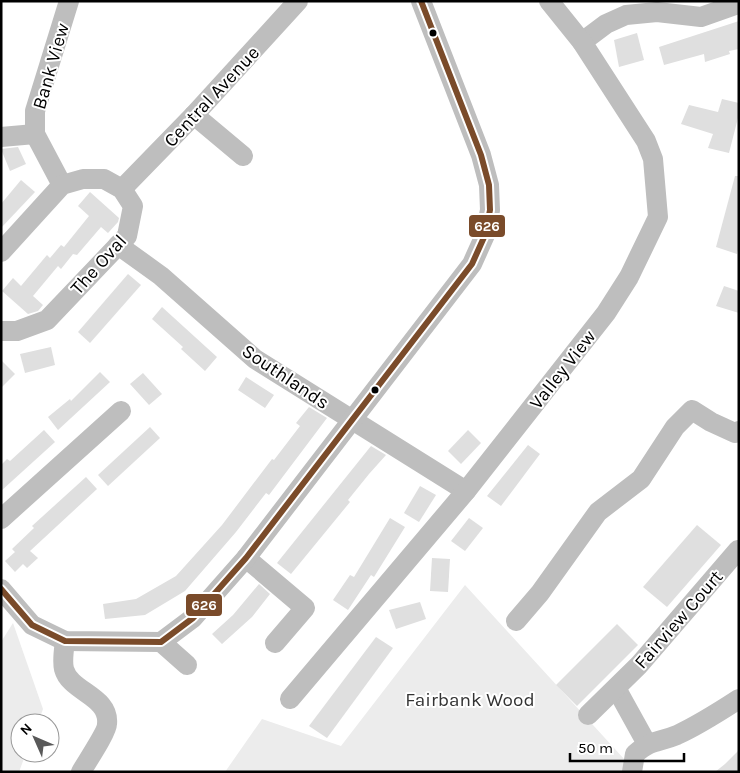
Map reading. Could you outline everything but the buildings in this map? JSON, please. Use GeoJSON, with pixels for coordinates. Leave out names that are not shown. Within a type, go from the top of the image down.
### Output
{"type":"FeatureCollection","features":[{"type":"Feature","properties":{"kind":"street","name":"Bank View"},"geometry":{"type":"LineString","coordinates":[[62,185],[35,134],[35,111],[69,1]]}},
{"type":"Feature","properties":{"kind":"street","name":"Central Avenue"},"geometry":{"type":"LineString","coordinates":[[122,189],[194,115],[298,1]]}},
{"type":"Feature","properties":{"kind":"street"},"geometry":{"type":"LineString","coordinates":[[1,588],[32,626],[65,641],[161,642],[193,618],[246,558],[472,264],[485,235],[490,210],[489,185],[481,155],[421,1]]}},
{"type":"Feature","properties":{"kind":"street","name":"Valley View"},"geometry":{"type":"LineString","coordinates":[[290,699],[402,580],[466,491],[606,313],[628,277],[658,216],[653,159],[646,141],[582,42],[549,1]]}},
{"type":"Feature","properties":{"kind":"street"},"geometry":{"type":"LineString","coordinates":[[582,42],[626,8],[700,16],[739,2]]}},
{"type":"Feature","properties":{"kind":"street"},"geometry":{"type":"LineString","coordinates":[[194,115],[243,156]]}},
{"type":"Feature","properties":{"kind":"street"},"geometry":{"type":"LineString","coordinates":[[1,137],[35,134]]}},
{"type":"Feature","properties":{"kind":"street"},"geometry":{"type":"LineString","coordinates":[[1,252],[62,185],[83,179],[104,179],[122,189]]}},
{"type":"Feature","properties":{"kind":"street","name":"The Oval"},"geometry":{"type":"LineString","coordinates":[[1,331],[17,331],[47,320],[127,236],[133,206],[122,189]]}},
{"type":"Feature","properties":{"kind":"street","name":"Southlands"},"geometry":{"type":"LineString","coordinates":[[118,245],[161,276],[255,359],[466,491]]}},
{"type":"Feature","properties":{"kind":"street"},"geometry":{"type":"LineString","coordinates":[[516,621],[540,593],[598,512],[641,479],[675,426],[692,410],[711,422],[735,433],[739,431]]}},
{"type":"Feature","properties":{"kind":"street"},"geometry":{"type":"LineString","coordinates":[[1,519],[120,411]]}},
{"type":"Feature","properties":{"kind":"street","name":"Fairview Court"},"geometry":{"type":"LineString","coordinates":[[588,715],[639,665],[738,550]]}},
{"type":"Feature","properties":{"kind":"street"},"geometry":{"type":"LineString","coordinates":[[246,558],[305,608],[275,643]]}},
{"type":"Feature","properties":{"kind":"street"},"geometry":{"type":"LineString","coordinates":[[65,641],[64,668],[71,683],[94,697],[105,711],[108,725],[81,772]]}},
{"type":"Feature","properties":{"kind":"street"},"geometry":{"type":"LineString","coordinates":[[161,642],[187,665]]}},
{"type":"Feature","properties":{"kind":"street"},"geometry":{"type":"LineString","coordinates":[[616,688],[647,744]]}},
{"type":"Feature","properties":{"kind":"street"},"geometry":{"type":"LineString","coordinates":[[632,772],[635,754],[647,744],[675,736],[704,722],[739,699]]}},
{"type":"Feature","properties":{"kind":"green space","name":"Fairbank Wood"},"geometry":{"type":"Polygon","coordinates":[[[465,585],[625,760],[623,772],[225,772],[262,719],[341,746],[465,585]]]}},
{"type":"Feature","properties":{"kind":"green space"},"geometry":{"type":"Polygon","coordinates":[[[13,623],[43,709],[42,713],[10,713],[10,763],[22,763],[19,772],[1,772],[1,642],[13,623]]]}},
{"type":"Feature","properties":{"kind":"transit line","name":"626"},"geometry":{"type":"LineString","coordinates":[[1,589],[32,625],[65,641],[161,642],[193,618],[246,558],[472,264],[485,235],[490,210],[489,185],[481,155],[421,1]]}}]}
